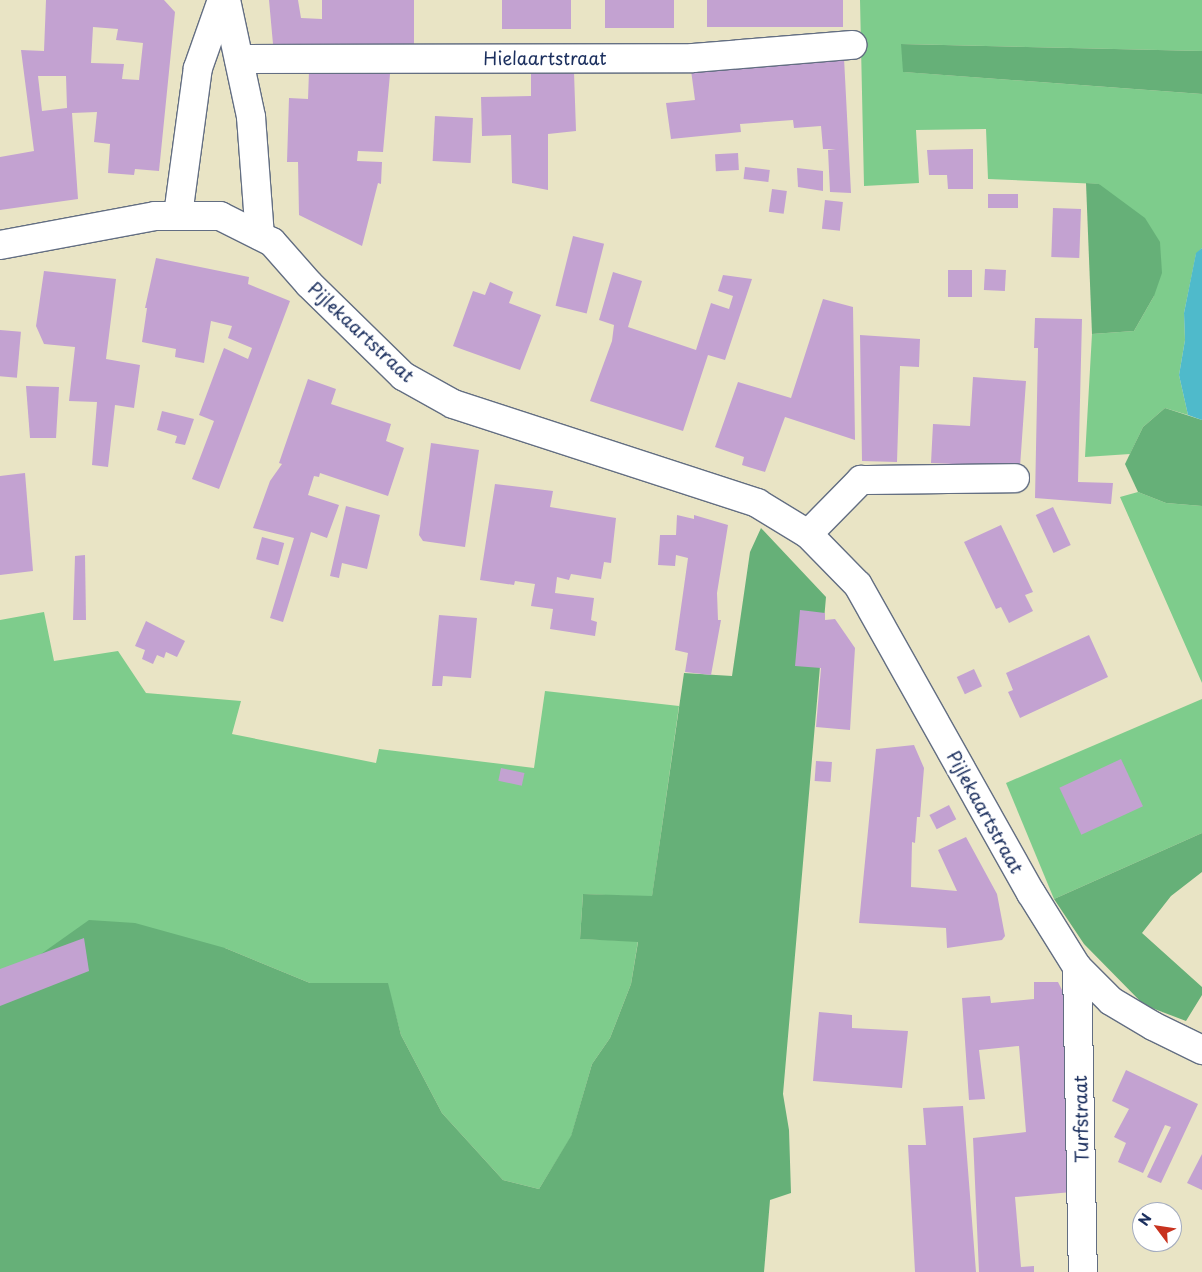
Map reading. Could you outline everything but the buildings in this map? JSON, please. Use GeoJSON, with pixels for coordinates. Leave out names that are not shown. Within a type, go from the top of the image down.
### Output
{"type":"FeatureCollection","features":[{"type":"Feature","properties":{"kind":"street"},"geometry":{"type":"LineString","coordinates":[[178,215],[198,68],[222,0]]}},
{"type":"Feature","properties":{"kind":"street"},"geometry":{"type":"LineString","coordinates":[[226,0],[251,116],[260,236]]}},
{"type":"Feature","properties":{"kind":"street","name":"Hielaartstraat"},"geometry":{"type":"LineString","coordinates":[[239,59],[693,58],[852,45]]}},
{"type":"Feature","properties":{"kind":"street","name":"Pijlekaartstraat"},"geometry":{"type":"LineString","coordinates":[[0,245],[155,216],[220,216],[272,242],[309,284],[403,376],[453,404],[757,503],[808,534],[858,585],[1030,893],[1078,967],[1111,1001],[1153,1026],[1202,1050]]}},
{"type":"Feature","properties":{"kind":"street"},"geometry":{"type":"LineString","coordinates":[[808,534],[861,480],[1015,478]]}},
{"type":"Feature","properties":{"kind":"street","name":"Turfstraat"},"geometry":{"type":"LineString","coordinates":[[1078,967],[1083,1272]]}},
{"type":"Feature","properties":{"kind":"green space"},"geometry":{"type":"Polygon","coordinates":[[[860,0],[1202,0],[1202,51],[902,44],[904,72],[1202,94],[1202,248],[1196,254],[1184,313],[1185,340],[1179,375],[1188,415],[1165,408],[1143,427],[1130,454],[1085,457],[1092,334],[1134,331],[1154,296],[1099,184],[988,179],[986,129],[916,130],[919,183],[864,186],[860,0]]]}},
{"type":"Feature","properties":{"kind":"green space"},"geometry":{"type":"Polygon","coordinates":[[[901,44],[1202,51],[1202,94],[903,72],[901,44]]]}},
{"type":"Feature","properties":{"kind":"green space"},"geometry":{"type":"Polygon","coordinates":[[[1086,183],[1099,184],[1145,218],[1160,242],[1162,273],[1154,296],[1134,331],[1092,334],[1086,183]]]}},
{"type":"Feature","properties":{"kind":"green space"},"geometry":{"type":"Polygon","coordinates":[[[1165,408],[1202,420],[1202,506],[1166,503],[1138,492],[1125,464],[1143,427],[1165,408]]]}},
{"type":"Feature","properties":{"kind":"green space"},"geometry":{"type":"Polygon","coordinates":[[[1138,492],[1166,503],[1202,506],[1202,683],[1120,497],[1138,492]]]}},
{"type":"Feature","properties":{"kind":"green space"},"geometry":{"type":"Polygon","coordinates":[[[761,528],[826,597],[783,1094],[789,1130],[791,1193],[770,1200],[764,1272],[0,1272],[0,978],[17,971],[89,920],[135,923],[225,948],[310,983],[388,983],[401,1035],[442,1113],[503,1180],[539,1189],[571,1136],[592,1064],[610,1038],[631,984],[638,942],[580,939],[583,894],[652,896],[684,673],[732,676],[750,552],[761,528]]]}},
{"type":"Feature","properties":{"kind":"green space"},"geometry":{"type":"Polygon","coordinates":[[[44,612],[54,661],[118,651],[146,693],[241,701],[232,734],[376,763],[379,749],[534,768],[545,691],[679,706],[652,897],[583,894],[580,939],[638,941],[631,984],[610,1038],[592,1064],[571,1137],[539,1189],[503,1180],[442,1113],[401,1035],[387,983],[310,983],[225,948],[17,971],[0,978],[0,620],[44,612]]]}},
{"type":"Feature","properties":{"kind":"green space"},"geometry":{"type":"Polygon","coordinates":[[[1202,699],[1202,833],[1054,899],[1006,783],[1202,699]]]}},
{"type":"Feature","properties":{"kind":"green space"},"geometry":{"type":"Polygon","coordinates":[[[1202,833],[1202,872],[1171,896],[1142,933],[1202,987],[1202,995],[1186,1021],[1144,1005],[1084,944],[1054,899],[1202,833]]]}},
{"type":"Feature","properties":{"kind":"water"},"geometry":{"type":"Polygon","coordinates":[[[1202,248],[1202,420],[1188,415],[1179,375],[1185,340],[1184,313],[1196,253],[1202,248]]]}}]}
